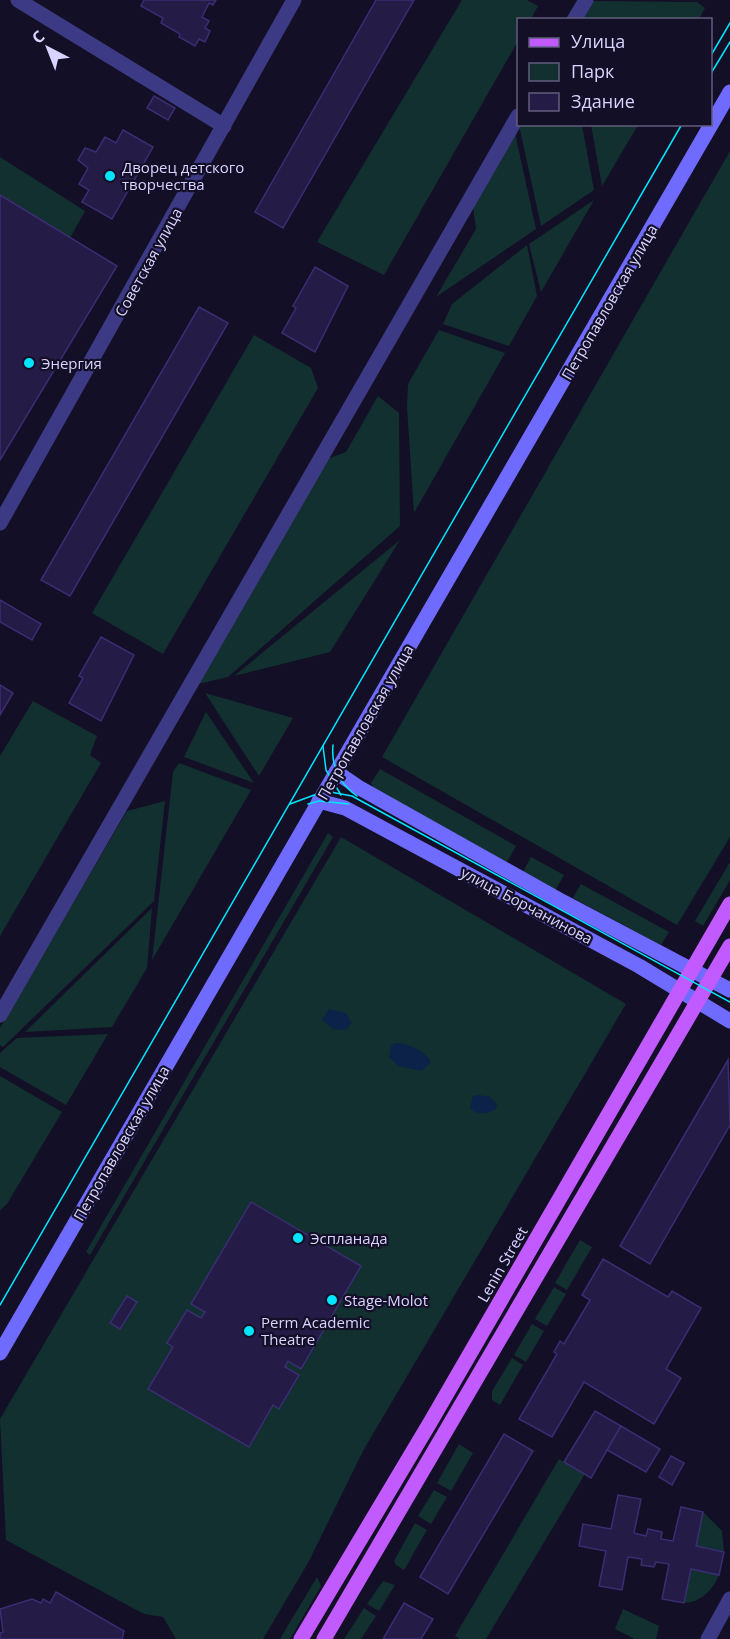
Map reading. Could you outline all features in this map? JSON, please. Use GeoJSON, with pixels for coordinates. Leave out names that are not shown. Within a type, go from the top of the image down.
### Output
{"type":"FeatureCollection","features":[{"type":"Feature","properties":{"kind":"main road","name":"Петропавловская улица"},"geometry":{"type":"LineString","coordinates":[[712,123],[730,92]]}},
{"type":"Feature","properties":{"kind":"main road","name":"Петропавловская улица"},"geometry":{"type":"LineString","coordinates":[[0,1353],[710,126]]}},
{"type":"Feature","properties":{"kind":"main road","name":"улица Борчанинова"},"geometry":{"type":"LineString","coordinates":[[336,772],[483,858],[730,990]]}},
{"type":"Feature","properties":{"kind":"main road","name":"улица Борчанинова"},"geometry":{"type":"LineString","coordinates":[[319,801],[345,808],[639,966],[697,1003],[730,1020]]}},
{"type":"Feature","properties":{"kind":"main road","name":"Lenin Street"},"geometry":{"type":"LineString","coordinates":[[301,1639],[730,904]]}},
{"type":"Feature","properties":{"kind":"main road"},"geometry":{"type":"LineString","coordinates":[[324,1639],[730,946]]}},
{"type":"Feature","properties":{"kind":"street"},"geometry":{"type":"LineString","coordinates":[[18,0],[224,126]]}},
{"type":"Feature","properties":{"kind":"street","name":"Советская улица"},"geometry":{"type":"LineString","coordinates":[[0,523],[294,0]]}},
{"type":"Feature","properties":{"kind":"street"},"geometry":{"type":"LineString","coordinates":[[575,18],[586,0]]}},
{"type":"Feature","properties":{"kind":"street"},"geometry":{"type":"LineString","coordinates":[[0,1016],[517,119]]}},
{"type":"Feature","properties":{"kind":"street"},"geometry":{"type":"LineString","coordinates":[[708,1639],[730,1599]]}},
{"type":"Feature","properties":{"kind":"green space"},"geometry":{"type":"Polygon","coordinates":[[[462,0],[527,0],[538,6],[532,18],[517,18],[517,43],[384,275],[317,242],[462,0]]]}},
{"type":"Feature","properties":{"kind":"green space"},"geometry":{"type":"Polygon","coordinates":[[[591,1],[697,2],[705,8],[700,18],[582,18],[591,1]]]}},
{"type":"Feature","properties":{"kind":"green space"},"geometry":{"type":"Polygon","coordinates":[[[519,126],[582,126],[594,190],[541,226],[519,126]]]}},
{"type":"Feature","properties":{"kind":"green space"},"geometry":{"type":"Polygon","coordinates":[[[591,126],[637,126],[602,186],[591,126]]]}},
{"type":"Feature","properties":{"kind":"green space"},"geometry":{"type":"Polygon","coordinates":[[[515,133],[536,229],[436,297],[476,229],[473,207],[515,133]]]}},
{"type":"Feature","properties":{"kind":"green space"},"geometry":{"type":"Polygon","coordinates":[[[730,151],[730,837],[677,925],[382,757],[730,151]]]}},
{"type":"Feature","properties":{"kind":"green space","name":"Энергия"},"geometry":{"type":"Polygon","coordinates":[[[0,157],[85,211],[70,238],[117,266],[0,460],[0,157]]]}},
{"type":"Feature","properties":{"kind":"green space"},"geometry":{"type":"Polygon","coordinates":[[[594,200],[541,292],[529,244],[594,200]]]}},
{"type":"Feature","properties":{"kind":"green space"},"geometry":{"type":"Polygon","coordinates":[[[527,245],[537,296],[509,346],[443,324],[452,304],[527,245]]]}},
{"type":"Feature","properties":{"kind":"green space"},"geometry":{"type":"Polygon","coordinates":[[[439,330],[505,353],[414,513],[407,407],[408,384],[439,330]]]}},
{"type":"Feature","properties":{"kind":"green space"},"geometry":{"type":"Polygon","coordinates":[[[254,335],[311,368],[318,388],[163,654],[92,613],[254,335]]]}},
{"type":"Feature","properties":{"kind":"green space"},"geometry":{"type":"Polygon","coordinates":[[[378,396],[399,413],[400,526],[228,677],[198,684],[327,459],[346,452],[378,396]]]}},
{"type":"Feature","properties":{"kind":"green space"},"geometry":{"type":"Polygon","coordinates":[[[400,540],[330,652],[234,676],[400,540]]]}},
{"type":"Feature","properties":{"kind":"green space"},"geometry":{"type":"Polygon","coordinates":[[[205,693],[293,718],[259,776],[205,693]]]}},
{"type":"Feature","properties":{"kind":"green space"},"geometry":{"type":"Polygon","coordinates":[[[33,701],[97,736],[90,755],[101,763],[0,936],[0,756],[33,701]]]}},
{"type":"Feature","properties":{"kind":"green space"},"geometry":{"type":"Polygon","coordinates":[[[206,712],[254,783],[184,757],[206,712]]]}},
{"type":"Feature","properties":{"kind":"green space"},"geometry":{"type":"Polygon","coordinates":[[[179,763],[251,790],[152,960],[173,772],[179,763]]]}},
{"type":"Feature","properties":{"kind":"green space"},"geometry":{"type":"Polygon","coordinates":[[[380,769],[516,846],[506,864],[375,790],[371,783],[380,769]]]}},
{"type":"Feature","properties":{"kind":"green space"},"geometry":{"type":"Polygon","coordinates":[[[165,801],[154,901],[3,1047],[0,1045],[0,1028],[127,811],[165,801]]]}},
{"type":"Feature","properties":{"kind":"green space"},"geometry":{"type":"Polygon","coordinates":[[[328,833],[333,837],[90,1255],[86,1252],[328,833]]]}},
{"type":"Feature","properties":{"kind":"green space","name":"Эспланада"},"geometry":{"type":"Polygon","coordinates":[[[341,837],[626,1004],[363,1451],[308,1563],[263,1639],[176,1639],[163,1617],[144,1614],[6,1540],[0,1419],[341,837]]]}},
{"type":"Feature","properties":{"kind":"green space"},"geometry":{"type":"Polygon","coordinates":[[[531,857],[564,875],[555,891],[523,872],[531,857]]]}},
{"type":"Feature","properties":{"kind":"green space"},"geometry":{"type":"Polygon","coordinates":[[[730,862],[730,880],[703,926],[695,921],[730,862]]]}},
{"type":"Feature","properties":{"kind":"green space"},"geometry":{"type":"Polygon","coordinates":[[[581,884],[669,932],[661,945],[573,898],[581,884]]]}},
{"type":"Feature","properties":{"kind":"green space"},"geometry":{"type":"Polygon","coordinates":[[[152,908],[147,968],[112,1027],[25,1032],[152,908]]]}},
{"type":"Feature","properties":{"kind":"green space"},"geometry":{"type":"Polygon","coordinates":[[[108,1034],[66,1105],[0,1067],[0,1053],[17,1038],[108,1034]]]}},
{"type":"Feature","properties":{"kind":"green space"},"geometry":{"type":"Polygon","coordinates":[[[0,1076],[62,1112],[7,1204],[0,1210],[0,1076]]]}},
{"type":"Feature","properties":{"kind":"green space"},"geometry":{"type":"Polygon","coordinates":[[[580,1240],[592,1247],[567,1290],[555,1283],[580,1240]]]}},
{"type":"Feature","properties":{"kind":"green space"},"geometry":{"type":"Polygon","coordinates":[[[554,1287],[566,1294],[547,1326],[535,1319],[554,1287]]]}},
{"type":"Feature","properties":{"kind":"green space"},"geometry":{"type":"Polygon","coordinates":[[[532,1324],[544,1331],[526,1362],[514,1355],[532,1324]]]}},
{"type":"Feature","properties":{"kind":"green space"},"geometry":{"type":"Polygon","coordinates":[[[512,1358],[523,1365],[500,1405],[492,1400],[492,1391],[512,1358]]]}},
{"type":"Feature","properties":{"kind":"green space"},"geometry":{"type":"Polygon","coordinates":[[[459,1444],[473,1453],[451,1491],[437,1483],[459,1444]]]}},
{"type":"Feature","properties":{"kind":"green space"},"geometry":{"type":"Polygon","coordinates":[[[559,1459],[585,1474],[486,1639],[460,1639],[455,1636],[559,1459]]]}},
{"type":"Feature","properties":{"kind":"green space"},"geometry":{"type":"Polygon","coordinates":[[[434,1490],[447,1497],[431,1524],[418,1516],[434,1490]]]}},
{"type":"Feature","properties":{"kind":"green space"},"geometry":{"type":"Polygon","coordinates":[[[703,1512],[722,1531],[724,1552],[696,1546],[703,1512]]]}},
{"type":"Feature","properties":{"kind":"green space"},"geometry":{"type":"Polygon","coordinates":[[[415,1523],[427,1530],[404,1570],[394,1561],[415,1523]]]}},
{"type":"Feature","properties":{"kind":"green space"},"geometry":{"type":"Polygon","coordinates":[[[691,1569],[719,1575],[701,1598],[684,1603],[691,1569]]]}},
{"type":"Feature","properties":{"kind":"green space"},"geometry":{"type":"Polygon","coordinates":[[[317,1577],[321,1586],[290,1639],[280,1639],[317,1577]]]}},
{"type":"Feature","properties":{"kind":"green space"},"geometry":{"type":"Polygon","coordinates":[[[383,1581],[395,1585],[379,1611],[367,1604],[383,1581]]]}},
{"type":"Feature","properties":{"kind":"green space"},"geometry":{"type":"Polygon","coordinates":[[[364,1608],[376,1616],[361,1639],[344,1639],[364,1608]]]}},
{"type":"Feature","properties":{"kind":"green space"},"geometry":{"type":"Polygon","coordinates":[[[623,1609],[659,1626],[656,1639],[635,1639],[615,1629],[623,1609]]]}},
{"type":"Feature","properties":{"kind":"water"},"geometry":{"type":"Polygon","coordinates":[[[329,1009],[346,1013],[352,1023],[346,1030],[333,1029],[322,1020],[329,1009]]]}},
{"type":"Feature","properties":{"kind":"water"},"geometry":{"type":"Polygon","coordinates":[[[395,1043],[415,1048],[425,1054],[431,1062],[422,1071],[398,1066],[389,1057],[391,1046],[395,1043]]]}},
{"type":"Feature","properties":{"kind":"water"},"geometry":{"type":"Polygon","coordinates":[[[473,1096],[490,1097],[497,1104],[496,1109],[483,1113],[473,1111],[470,1108],[473,1096]]]}},
{"type":"Feature","properties":{"kind":"building"},"geometry":{"type":"Polygon","coordinates":[[[144,0],[216,0],[213,5],[209,3],[202,17],[209,21],[205,28],[210,31],[205,42],[199,39],[195,46],[179,37],[180,34],[161,23],[163,18],[141,6],[144,0]]]}},
{"type":"Feature","properties":{"kind":"building"},"geometry":{"type":"Polygon","coordinates":[[[376,0],[414,0],[283,228],[255,212],[376,0]]]}},
{"type":"Feature","properties":{"kind":"building"},"geometry":{"type":"Polygon","coordinates":[[[154,96],[175,108],[168,120],[147,108],[154,96]]]}},
{"type":"Feature","properties":{"kind":"building","name":"Дворец детского творчества"},"geometry":{"type":"Polygon","coordinates":[[[123,130],[153,147],[112,219],[82,202],[89,190],[79,184],[88,168],[78,160],[85,148],[96,152],[105,137],[116,143],[123,130]]]}},
{"type":"Feature","properties":{"kind":"building","name":"Энергия"},"geometry":{"type":"Polygon","coordinates":[[[0,195],[117,266],[0,460],[0,195]]]}},
{"type":"Feature","properties":{"kind":"building"},"geometry":{"type":"Polygon","coordinates":[[[315,267],[348,286],[315,352],[282,333],[296,308],[293,306],[315,267]]]}},
{"type":"Feature","properties":{"kind":"building"},"geometry":{"type":"Polygon","coordinates":[[[199,307],[228,323],[70,596],[41,580],[199,307]]]}},
{"type":"Feature","properties":{"kind":"building"},"geometry":{"type":"Polygon","coordinates":[[[0,600],[41,624],[32,640],[0,622],[0,600]]]}},
{"type":"Feature","properties":{"kind":"building"},"geometry":{"type":"Polygon","coordinates":[[[101,637],[134,655],[101,721],[69,703],[83,678],[79,676],[101,637]]]}},
{"type":"Feature","properties":{"kind":"building"},"geometry":{"type":"Polygon","coordinates":[[[0,685],[13,693],[0,715],[0,685]]]}},
{"type":"Feature","properties":{"kind":"building"},"geometry":{"type":"Polygon","coordinates":[[[728,1060],[730,1125],[650,1264],[620,1246],[728,1060]]]}},
{"type":"Feature","properties":{"kind":"building","name":"Perm Academic Theatre"},"geometry":{"type":"Polygon","coordinates":[[[251,1202],[361,1266],[301,1369],[288,1361],[285,1367],[299,1375],[279,1409],[273,1405],[249,1447],[148,1389],[173,1347],[167,1343],[187,1310],[201,1318],[205,1312],[191,1304],[251,1202]]]}},
{"type":"Feature","properties":{"kind":"building"},"geometry":{"type":"Polygon","coordinates":[[[603,1259],[668,1297],[672,1291],[701,1308],[666,1369],[681,1378],[654,1424],[584,1382],[552,1437],[519,1419],[557,1354],[554,1352],[560,1341],[564,1344],[590,1300],[582,1295],[603,1259]]]}},
{"type":"Feature","properties":{"kind":"building"},"geometry":{"type":"Polygon","coordinates":[[[127,1296],[137,1302],[120,1329],[110,1323],[127,1296]]]}},
{"type":"Feature","properties":{"kind":"building"},"geometry":{"type":"Polygon","coordinates":[[[595,1411],[621,1426],[591,1478],[564,1462],[595,1411]]]}},
{"type":"Feature","properties":{"kind":"building"},"geometry":{"type":"Polygon","coordinates":[[[621,1426],[660,1449],[646,1472],[607,1450],[621,1426]]]}},
{"type":"Feature","properties":{"kind":"building"},"geometry":{"type":"Polygon","coordinates":[[[504,1434],[533,1451],[448,1594],[420,1577],[504,1434]]]}},
{"type":"Feature","properties":{"kind":"building"},"geometry":{"type":"Polygon","coordinates":[[[671,1456],[684,1463],[672,1485],[659,1477],[671,1456]]]}},
{"type":"Feature","properties":{"kind":"building"},"geometry":{"type":"Polygon","coordinates":[[[618,1495],[641,1499],[634,1533],[646,1536],[648,1529],[662,1532],[661,1539],[673,1541],[681,1507],[703,1512],[696,1546],[724,1552],[719,1575],[691,1569],[684,1603],[662,1599],[669,1564],[656,1562],[654,1567],[641,1565],[642,1559],[628,1557],[622,1590],[599,1586],[606,1551],[579,1546],[583,1524],[611,1529],[618,1495]]]}},
{"type":"Feature","properties":{"kind":"building"},"geometry":{"type":"Polygon","coordinates":[[[56,1592],[124,1631],[122,1639],[0,1639],[0,1633],[3,1632],[0,1609],[32,1599],[41,1603],[43,1599],[50,1603],[56,1592]]]}},
{"type":"Feature","properties":{"kind":"building"},"geometry":{"type":"Polygon","coordinates":[[[404,1603],[433,1619],[421,1639],[383,1639],[404,1603]]]}},
{"type":"Feature","properties":{"kind":"tram line"},"geometry":{"type":"LineString","coordinates":[[712,54],[730,23]]}},
{"type":"Feature","properties":{"kind":"tram line"},"geometry":{"type":"LineString","coordinates":[[712,72],[730,42]]}},
{"type":"Feature","properties":{"kind":"tram line"},"geometry":{"type":"LineString","coordinates":[[0,1305],[681,126]]}},
{"type":"Feature","properties":{"kind":"tram line"},"geometry":{"type":"LineString","coordinates":[[333,745],[335,768],[341,780],[357,796]]}},
{"type":"Feature","properties":{"kind":"tram line"},"geometry":{"type":"LineString","coordinates":[[323,746],[326,770],[341,795]]}},
{"type":"Feature","properties":{"kind":"tram line"},"geometry":{"type":"LineString","coordinates":[[290,804],[325,791],[352,796],[730,1002]]}},
{"type":"Feature","properties":{"kind":"tram line"},"geometry":{"type":"LineString","coordinates":[[308,804],[319,801],[349,804]]}},
{"type":"Feature","properties":{"kind":"place","name":"Дворец детского творчества"},"geometry":{"type":"Point","coordinates":[110,176]}},
{"type":"Feature","properties":{"kind":"place","name":"Энергия"},"geometry":{"type":"Point","coordinates":[29,363]}},
{"type":"Feature","properties":{"kind":"place","name":"Эспланада"},"geometry":{"type":"Point","coordinates":[298,1238]}},
{"type":"Feature","properties":{"kind":"place","name":"Stage-Molot"},"geometry":{"type":"Point","coordinates":[332,1300]}},
{"type":"Feature","properties":{"kind":"place","name":"Perm Academic Theatre"},"geometry":{"type":"Point","coordinates":[249,1331]}}]}
